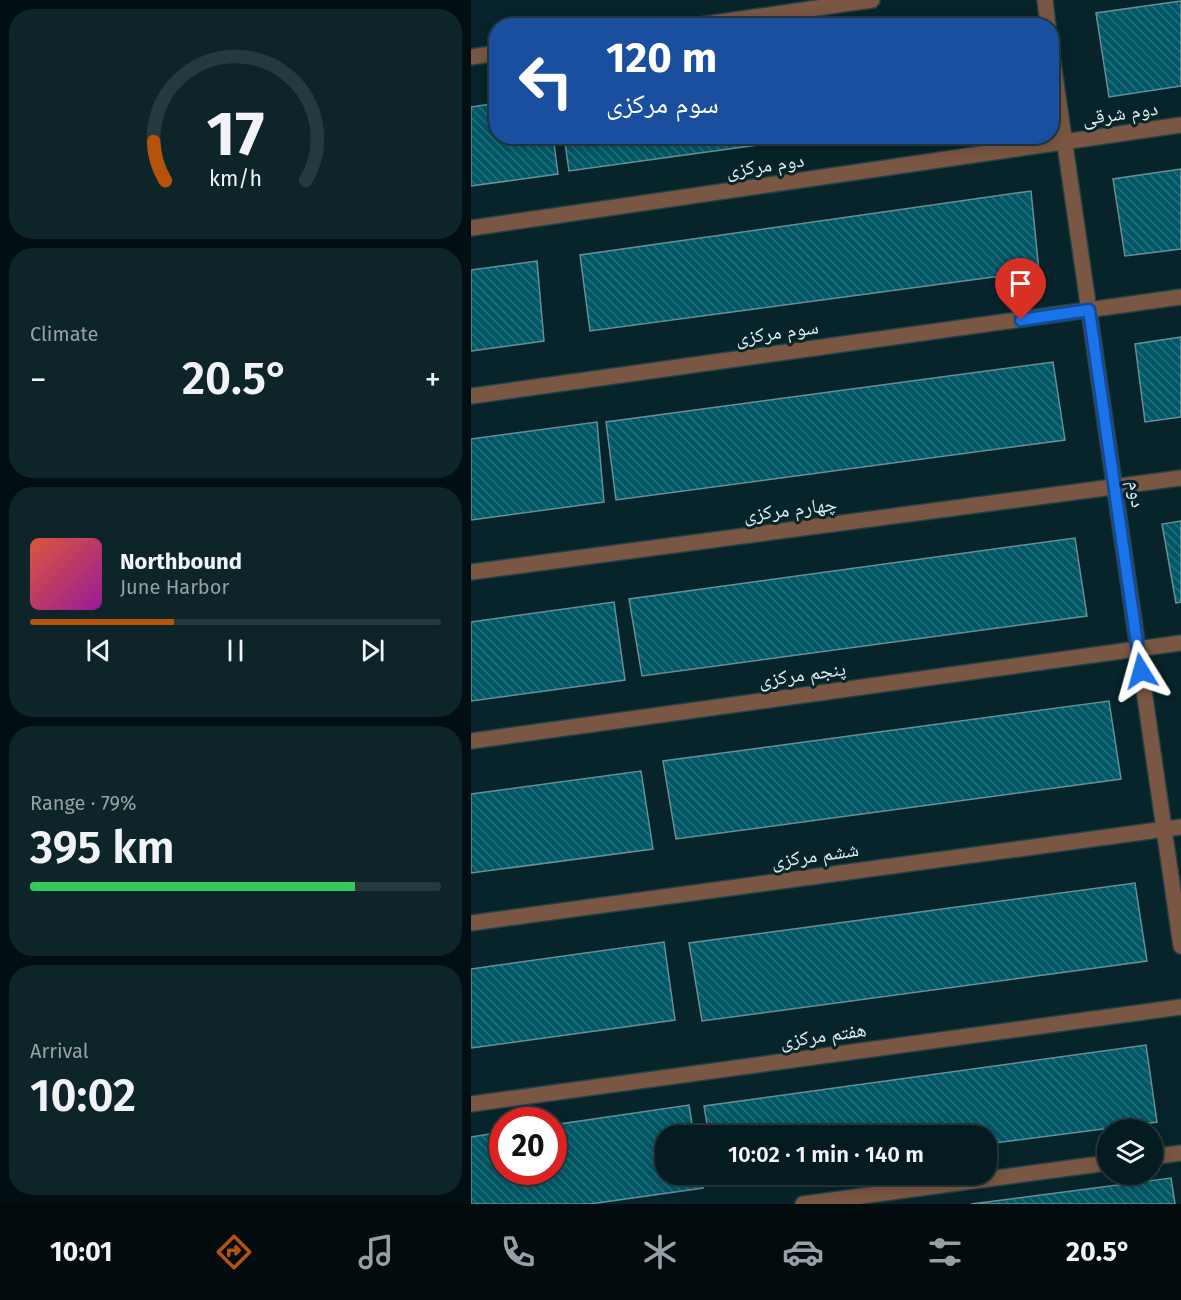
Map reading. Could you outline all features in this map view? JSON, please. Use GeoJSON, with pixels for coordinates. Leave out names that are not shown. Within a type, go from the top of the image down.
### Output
{"type":"FeatureCollection","features":[{"type":"Feature","properties":{"kind":"lane"},"geometry":{"type":"LineString","coordinates":[[748,18],[872,0]]}},
{"type":"Feature","properties":{"kind":"lane"},"geometry":{"type":"LineString","coordinates":[[1045,0],[1047,18]]}},
{"type":"Feature","properties":{"kind":"lane"},"geometry":{"type":"LineString","coordinates":[[471,57],[489,54]]}},
{"type":"Feature","properties":{"kind":"lane","name":"دوم"},"geometry":{"type":"LineString","coordinates":[[1059,102],[1181,946]]}},
{"type":"Feature","properties":{"kind":"lane","name":"دوم شرقی"},"geometry":{"type":"LineString","coordinates":[[1065,143],[1181,126]]}},
{"type":"Feature","properties":{"kind":"lane","name":"دوم مرکزی"},"geometry":{"type":"LineString","coordinates":[[1059,144],[1065,143]]}},
{"type":"Feature","properties":{"kind":"lane","name":"دوم مرکزی"},"geometry":{"type":"LineString","coordinates":[[471,228],[1058,144]]}},
{"type":"Feature","properties":{"kind":"lane","name":"سوم مرکزی"},"geometry":{"type":"LineString","coordinates":[[471,396],[1181,297]]}},
{"type":"Feature","properties":{"kind":"lane","name":"چهارم مرکزی"},"geometry":{"type":"LineString","coordinates":[[471,572],[1181,478]]}},
{"type":"Feature","properties":{"kind":"lane","name":"پنجم مرکزی"},"geometry":{"type":"LineString","coordinates":[[471,741],[1181,643]]}},
{"type":"Feature","properties":{"kind":"lane","name":"ششم مرکزی"},"geometry":{"type":"LineString","coordinates":[[471,923],[1181,827]]}},
{"type":"Feature","properties":{"kind":"lane","name":"هفتم مرکزی"},"geometry":{"type":"LineString","coordinates":[[471,1104],[1181,1006]]}},
{"type":"Feature","properties":{"kind":"lane"},"geometry":{"type":"LineString","coordinates":[[1163,1155],[1181,1153]]}},
{"type":"Feature","properties":{"kind":"lane"},"geometry":{"type":"LineString","coordinates":[[803,1204],[1097,1164]]}},
{"type":"Feature","properties":{"kind":"building"},"geometry":{"type":"Polygon","coordinates":[[[1181,1],[1181,86],[1109,97],[1096,13],[1181,1]]]}},
{"type":"Feature","properties":{"kind":"building"},"geometry":{"type":"Polygon","coordinates":[[[489,104],[489,144],[554,144],[558,174],[471,186],[471,107],[489,104]]]}},
{"type":"Feature","properties":{"kind":"building"},"geometry":{"type":"Polygon","coordinates":[[[565,144],[765,144],[569,171],[565,144]]]}},
{"type":"Feature","properties":{"kind":"building"},"geometry":{"type":"Polygon","coordinates":[[[1181,169],[1181,249],[1125,256],[1113,179],[1181,169]]]}},
{"type":"Feature","properties":{"kind":"building"},"geometry":{"type":"Polygon","coordinates":[[[1031,191],[1039,271],[590,331],[580,255],[1031,191]]]}},
{"type":"Feature","properties":{"kind":"building"},"geometry":{"type":"Polygon","coordinates":[[[537,261],[544,341],[471,351],[471,270],[537,261]]]}},
{"type":"Feature","properties":{"kind":"building"},"geometry":{"type":"Polygon","coordinates":[[[1181,337],[1181,417],[1145,422],[1135,344],[1181,337]]]}},
{"type":"Feature","properties":{"kind":"building"},"geometry":{"type":"Polygon","coordinates":[[[1053,362],[1065,440],[616,500],[606,422],[1053,362]]]}},
{"type":"Feature","properties":{"kind":"building"},"geometry":{"type":"Polygon","coordinates":[[[597,422],[604,502],[471,520],[471,439],[597,422]]]}},
{"type":"Feature","properties":{"kind":"building"},"geometry":{"type":"Polygon","coordinates":[[[1181,521],[1181,602],[1176,603],[1162,524],[1181,521]]]}},
{"type":"Feature","properties":{"kind":"building"},"geometry":{"type":"Polygon","coordinates":[[[1075,538],[1087,616],[642,676],[629,599],[1075,538]]]}},
{"type":"Feature","properties":{"kind":"building"},"geometry":{"type":"Polygon","coordinates":[[[614,602],[625,680],[471,701],[471,622],[614,602]]]}},
{"type":"Feature","properties":{"kind":"building"},"geometry":{"type":"Polygon","coordinates":[[[1109,701],[1121,779],[676,839],[663,761],[1109,701]]]}},
{"type":"Feature","properties":{"kind":"building"},"geometry":{"type":"Polygon","coordinates":[[[641,771],[653,849],[471,873],[471,794],[641,771]]]}},
{"type":"Feature","properties":{"kind":"building"},"geometry":{"type":"Polygon","coordinates":[[[1135,883],[1147,961],[702,1021],[689,943],[1135,883]]]}},
{"type":"Feature","properties":{"kind":"building"},"geometry":{"type":"Polygon","coordinates":[[[664,942],[675,1020],[471,1048],[471,969],[664,942]]]}},
{"type":"Feature","properties":{"kind":"building"},"geometry":{"type":"Polygon","coordinates":[[[1146,1045],[1157,1119],[1097,1119],[1097,1130],[997,1143],[997,1125],[707,1125],[704,1106],[1146,1045]]]}},
{"type":"Feature","properties":{"kind":"building"},"geometry":{"type":"Polygon","coordinates":[[[689,1105],[692,1125],[655,1125],[655,1185],[702,1185],[703,1188],[590,1204],[471,1204],[471,1137],[489,1134],[489,1185],[567,1185],[567,1123],[689,1105]]]}},
{"type":"Feature","properties":{"kind":"building"},"geometry":{"type":"Polygon","coordinates":[[[1171,1178],[1175,1204],[971,1204],[1117,1185],[1163,1185],[1163,1179],[1171,1178]]]}},
{"type":"Feature","properties":{"kind":"route"},"geometry":{"type":"LineString","coordinates":[[1021,320],[1089,310],[1141,671]]}}]}
